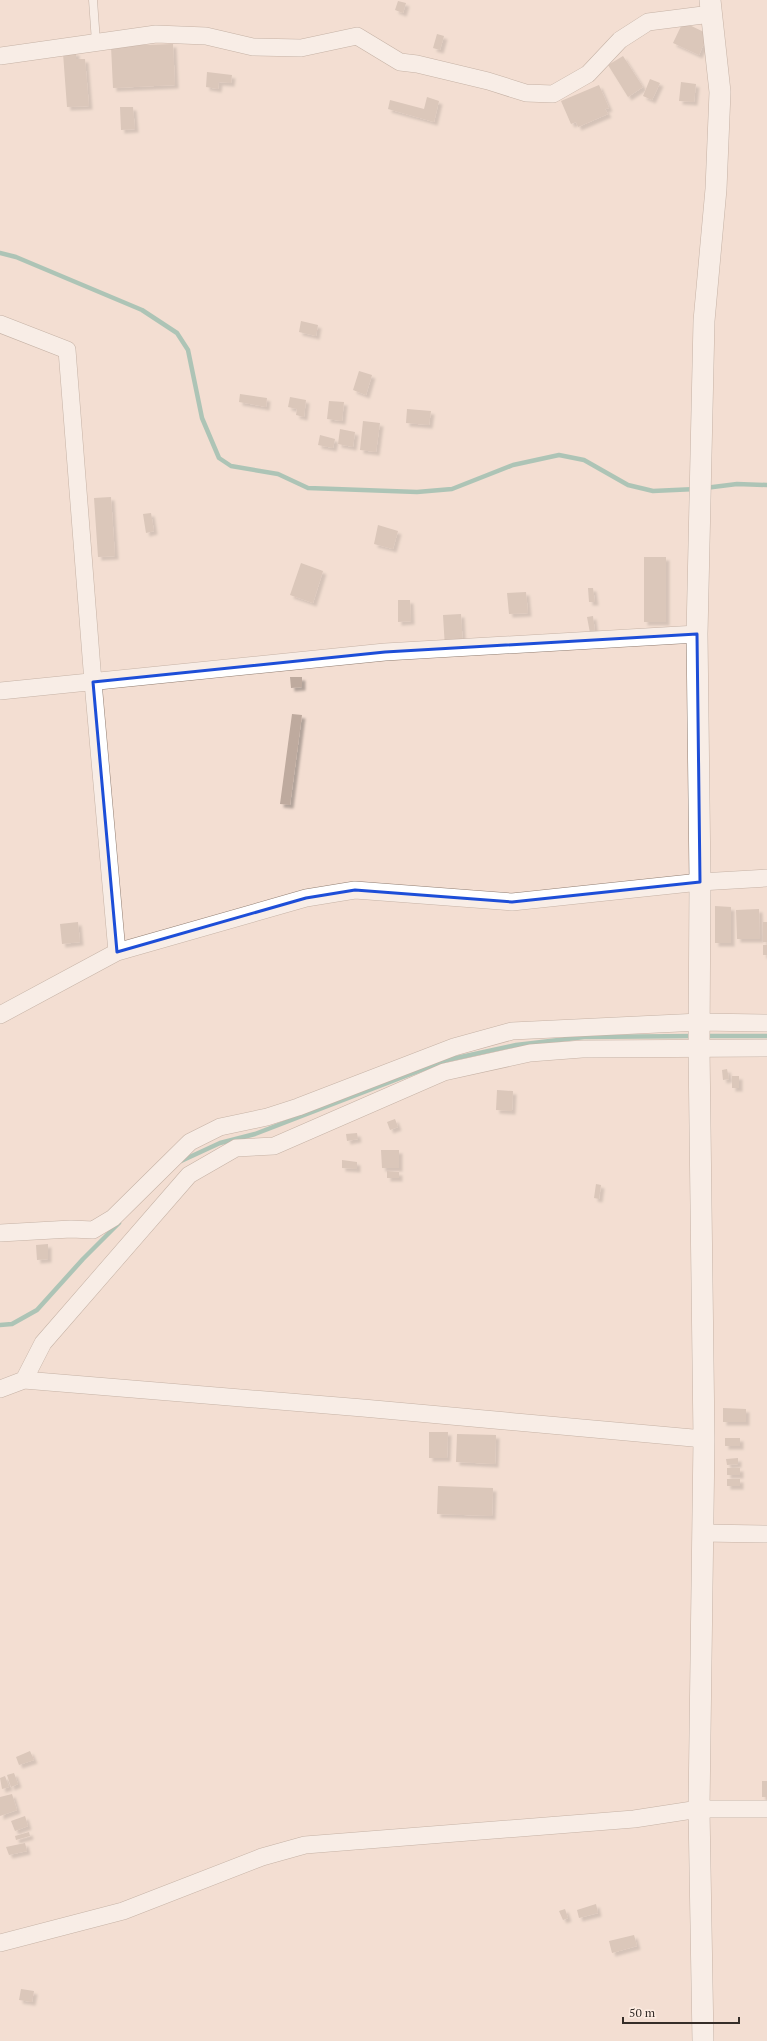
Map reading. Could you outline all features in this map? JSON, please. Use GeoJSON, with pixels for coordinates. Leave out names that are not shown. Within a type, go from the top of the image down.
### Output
{"type":"FeatureCollection","features":[{"type":"Feature","properties":{"kind":"street"},"geometry":{"type":"LineString","coordinates":[[0,56],[156,34],[206,36],[252,47],[302,48],[357,36],[400,62],[417,64],[488,81],[526,93],[553,94],[588,74],[620,40],[648,22],[711,7],[720,92],[716,189],[704,321],[697,634],[700,882],[699,1047],[704,1439],[699,1809],[703,2041]]}},
{"type":"Feature","properties":{"kind":"street"},"geometry":{"type":"LineString","coordinates":[[0,324],[67,350],[93,682],[117,952]]}},
{"type":"Feature","properties":{"kind":"street"},"geometry":{"type":"LineString","coordinates":[[0,691],[385,652],[697,634]]}},
{"type":"Feature","properties":{"kind":"street"},"geometry":{"type":"LineString","coordinates":[[0,1015],[117,952],[306,898],[355,890],[512,902],[700,882],[767,878]]}},
{"type":"Feature","properties":{"kind":"street"},"geometry":{"type":"LineString","coordinates":[[0,1233],[71,1229],[93,1230],[113,1218],[190,1142],[220,1127],[267,1117],[298,1107],[454,1047],[512,1031],[700,1022],[767,1023]]}},
{"type":"Feature","properties":{"kind":"street"},"geometry":{"type":"LineString","coordinates":[[24,1380],[43,1343],[189,1175],[236,1148],[274,1146],[444,1072],[530,1053],[582,1049],[699,1047],[767,1048]]}},
{"type":"Feature","properties":{"kind":"street"},"geometry":{"type":"LineString","coordinates":[[0,1389],[24,1380],[363,1408],[704,1439]]}},
{"type":"Feature","properties":{"kind":"street"},"geometry":{"type":"LineString","coordinates":[[702,1534],[767,1534]]}},
{"type":"Feature","properties":{"kind":"street"},"geometry":{"type":"LineString","coordinates":[[0,1943],[123,1912],[262,1857],[305,1845],[634,1818],[699,1809],[767,1810]]}},
{"type":"Feature","properties":{"kind":"lane"},"geometry":{"type":"LineString","coordinates":[[93,0],[96,42]]}},
{"type":"Feature","properties":{"kind":"highlighted area"},"geometry":{"type":"Polygon","coordinates":[[[697,634],[700,882],[512,902],[355,890],[306,898],[117,952],[93,682],[385,652],[697,634]]]}},
{"type":"Feature","properties":{"kind":"building"},"geometry":{"type":"Polygon","coordinates":[[[398,1],[406,3],[403,13],[395,10],[398,1]]]}},
{"type":"Feature","properties":{"kind":"building"},"geometry":{"type":"Polygon","coordinates":[[[683,22],[708,34],[699,55],[673,43],[683,22]]]}},
{"type":"Feature","properties":{"kind":"building"},"geometry":{"type":"Polygon","coordinates":[[[437,34],[444,36],[440,50],[433,48],[437,34]]]}},
{"type":"Feature","properties":{"kind":"building"},"geometry":{"type":"Polygon","coordinates":[[[173,44],[175,85],[113,88],[111,46],[173,44]]]}},
{"type":"Feature","properties":{"kind":"building"},"geometry":{"type":"Polygon","coordinates":[[[76,52],[76,59],[85,59],[89,106],[67,107],[63,53],[76,52]]]}},
{"type":"Feature","properties":{"kind":"building"},"geometry":{"type":"Polygon","coordinates":[[[623,56],[643,87],[628,97],[608,65],[623,56]]]}},
{"type":"Feature","properties":{"kind":"building"},"geometry":{"type":"Polygon","coordinates":[[[207,72],[232,75],[231,83],[219,82],[218,89],[206,87],[207,72]]]}},
{"type":"Feature","properties":{"kind":"building"},"geometry":{"type":"Polygon","coordinates":[[[650,79],[660,83],[652,100],[643,96],[650,79]]]}},
{"type":"Feature","properties":{"kind":"building"},"geometry":{"type":"Polygon","coordinates":[[[681,82],[696,84],[694,102],[679,101],[681,82]]]}},
{"type":"Feature","properties":{"kind":"building"},"geometry":{"type":"Polygon","coordinates":[[[599,85],[609,108],[605,109],[608,114],[578,127],[576,122],[571,124],[561,101],[599,85]]]}},
{"type":"Feature","properties":{"kind":"building"},"geometry":{"type":"Polygon","coordinates":[[[427,97],[439,101],[434,122],[388,109],[390,100],[424,109],[427,97]]]}},
{"type":"Feature","properties":{"kind":"building"},"geometry":{"type":"Polygon","coordinates":[[[120,107],[133,107],[135,129],[121,130],[120,107]]]}},
{"type":"Feature","properties":{"kind":"building"},"geometry":{"type":"Polygon","coordinates":[[[301,321],[318,325],[316,336],[299,332],[301,321]]]}},
{"type":"Feature","properties":{"kind":"building"},"geometry":{"type":"Polygon","coordinates":[[[359,371],[372,375],[366,395],[353,390],[359,371]]]}},
{"type":"Feature","properties":{"kind":"building"},"geometry":{"type":"Polygon","coordinates":[[[240,394],[267,398],[266,407],[239,402],[240,394]]]}},
{"type":"Feature","properties":{"kind":"building"},"geometry":{"type":"Polygon","coordinates":[[[290,397],[306,400],[304,417],[296,415],[297,409],[288,407],[290,397]]]}},
{"type":"Feature","properties":{"kind":"building"},"geometry":{"type":"Polygon","coordinates":[[[329,401],[344,402],[342,421],[327,419],[329,401]]]}},
{"type":"Feature","properties":{"kind":"building"},"geometry":{"type":"Polygon","coordinates":[[[407,409],[431,411],[429,425],[406,423],[407,409]]]}},
{"type":"Feature","properties":{"kind":"building"},"geometry":{"type":"Polygon","coordinates":[[[363,421],[380,423],[376,452],[360,450],[363,421]]]}},
{"type":"Feature","properties":{"kind":"building"},"geometry":{"type":"Polygon","coordinates":[[[340,429],[355,432],[353,447],[338,444],[340,429]]]}},
{"type":"Feature","properties":{"kind":"building"},"geometry":{"type":"Polygon","coordinates":[[[320,435],[335,439],[333,448],[318,445],[320,435]]]}},
{"type":"Feature","properties":{"kind":"building"},"geometry":{"type":"Polygon","coordinates":[[[111,497],[115,556],[98,557],[94,498],[111,497]]]}},
{"type":"Feature","properties":{"kind":"building"},"geometry":{"type":"Polygon","coordinates":[[[151,513],[154,531],[146,533],[143,514],[151,513]]]}},
{"type":"Feature","properties":{"kind":"building"},"geometry":{"type":"Polygon","coordinates":[[[378,525],[398,531],[393,549],[374,544],[378,525]]]}},
{"type":"Feature","properties":{"kind":"building"},"geometry":{"type":"Polygon","coordinates":[[[644,557],[666,557],[666,622],[644,622],[644,557]]]}},
{"type":"Feature","properties":{"kind":"building"},"geometry":{"type":"Polygon","coordinates":[[[301,563],[323,571],[313,603],[290,595],[301,563]]]}},
{"type":"Feature","properties":{"kind":"building"},"geometry":{"type":"Polygon","coordinates":[[[588,588],[593,588],[595,602],[589,602],[588,588]]]}},
{"type":"Feature","properties":{"kind":"building"},"geometry":{"type":"Polygon","coordinates":[[[526,592],[528,613],[509,614],[507,593],[526,592]]]}},
{"type":"Feature","properties":{"kind":"building"},"geometry":{"type":"Polygon","coordinates":[[[398,600],[410,600],[411,621],[398,622],[398,600]]]}},
{"type":"Feature","properties":{"kind":"building"},"geometry":{"type":"Polygon","coordinates":[[[461,614],[463,647],[445,648],[443,615],[461,614]]]}},
{"type":"Feature","properties":{"kind":"building"},"geometry":{"type":"Polygon","coordinates":[[[593,616],[595,632],[590,633],[587,617],[593,616]]]}},
{"type":"Feature","properties":{"kind":"building"},"geometry":{"type":"Polygon","coordinates":[[[290,677],[302,677],[302,687],[291,688],[290,677]]]}},
{"type":"Feature","properties":{"kind":"building"},"geometry":{"type":"Polygon","coordinates":[[[292,714],[302,715],[290,805],[280,804],[292,714]]]}},
{"type":"Feature","properties":{"kind":"building"},"geometry":{"type":"Polygon","coordinates":[[[715,906],[731,907],[731,943],[715,943],[715,906]]]}},
{"type":"Feature","properties":{"kind":"building"},"geometry":{"type":"Polygon","coordinates":[[[759,909],[760,939],[737,939],[736,910],[759,909]]]}},
{"type":"Feature","properties":{"kind":"building"},"geometry":{"type":"Polygon","coordinates":[[[78,922],[80,942],[62,944],[60,924],[78,922]]]}},
{"type":"Feature","properties":{"kind":"building"},"geometry":{"type":"Polygon","coordinates":[[[763,922],[767,922],[767,942],[763,942],[763,922]]]}},
{"type":"Feature","properties":{"kind":"building"},"geometry":{"type":"Polygon","coordinates":[[[763,945],[767,945],[767,955],[763,955],[763,945]]]}},
{"type":"Feature","properties":{"kind":"building"},"geometry":{"type":"Polygon","coordinates":[[[727,1069],[729,1079],[723,1080],[722,1070],[727,1069]]]}},
{"type":"Feature","properties":{"kind":"building"},"geometry":{"type":"Polygon","coordinates":[[[732,1076],[739,1076],[739,1088],[732,1088],[732,1076]]]}},
{"type":"Feature","properties":{"kind":"building"},"geometry":{"type":"Polygon","coordinates":[[[497,1090],[513,1091],[512,1111],[496,1110],[497,1090]]]}},
{"type":"Feature","properties":{"kind":"building"},"geometry":{"type":"Polygon","coordinates":[[[395,1119],[398,1127],[390,1130],[387,1122],[395,1119]]]}},
{"type":"Feature","properties":{"kind":"building"},"geometry":{"type":"Polygon","coordinates":[[[357,1133],[358,1139],[347,1141],[346,1134],[357,1133]]]}},
{"type":"Feature","properties":{"kind":"building"},"geometry":{"type":"Polygon","coordinates":[[[381,1150],[399,1150],[399,1168],[382,1168],[381,1150]]]}},
{"type":"Feature","properties":{"kind":"building"},"geometry":{"type":"Polygon","coordinates":[[[342,1160],[357,1162],[357,1169],[342,1168],[342,1160]]]}},
{"type":"Feature","properties":{"kind":"building"},"geometry":{"type":"Polygon","coordinates":[[[387,1171],[399,1172],[399,1178],[387,1178],[387,1171]]]}},
{"type":"Feature","properties":{"kind":"building"},"geometry":{"type":"Polygon","coordinates":[[[596,1184],[601,1185],[599,1199],[594,1198],[596,1184]]]}},
{"type":"Feature","properties":{"kind":"building"},"geometry":{"type":"Polygon","coordinates":[[[48,1244],[48,1259],[37,1260],[36,1245],[48,1244]]]}},
{"type":"Feature","properties":{"kind":"building"},"geometry":{"type":"Polygon","coordinates":[[[723,1408],[746,1409],[746,1422],[723,1422],[723,1408]]]}},
{"type":"Feature","properties":{"kind":"building"},"geometry":{"type":"Polygon","coordinates":[[[429,1432],[448,1432],[447,1458],[429,1458],[429,1432]]]}},
{"type":"Feature","properties":{"kind":"building"},"geometry":{"type":"Polygon","coordinates":[[[457,1434],[496,1435],[495,1464],[456,1462],[457,1434]]]}},
{"type":"Feature","properties":{"kind":"building"},"geometry":{"type":"Polygon","coordinates":[[[725,1438],[740,1438],[740,1446],[725,1446],[725,1438]]]}},
{"type":"Feature","properties":{"kind":"building"},"geometry":{"type":"Polygon","coordinates":[[[738,1458],[738,1464],[727,1465],[726,1459],[738,1458]]]}},
{"type":"Feature","properties":{"kind":"building"},"geometry":{"type":"Polygon","coordinates":[[[727,1468],[740,1468],[740,1475],[727,1475],[727,1468]]]}},
{"type":"Feature","properties":{"kind":"building"},"geometry":{"type":"Polygon","coordinates":[[[727,1479],[740,1479],[740,1486],[727,1486],[727,1479]]]}},
{"type":"Feature","properties":{"kind":"building"},"geometry":{"type":"Polygon","coordinates":[[[438,1486],[493,1488],[492,1516],[437,1514],[438,1486]]]}},
{"type":"Feature","properties":{"kind":"building"},"geometry":{"type":"Polygon","coordinates":[[[30,1751],[34,1760],[19,1765],[16,1757],[30,1751]]]}},
{"type":"Feature","properties":{"kind":"building"},"geometry":{"type":"Polygon","coordinates":[[[14,1773],[18,1784],[11,1787],[7,1775],[14,1773]]]}},
{"type":"Feature","properties":{"kind":"building"},"geometry":{"type":"Polygon","coordinates":[[[5,1776],[9,1787],[2,1789],[0,1778],[5,1776]]]}},
{"type":"Feature","properties":{"kind":"building"},"geometry":{"type":"Polygon","coordinates":[[[762,1781],[767,1781],[767,1797],[762,1797],[762,1781]]]}},
{"type":"Feature","properties":{"kind":"building"},"geometry":{"type":"Polygon","coordinates":[[[12,1794],[17,1810],[0,1816],[0,1797],[12,1794]]]}},
{"type":"Feature","properties":{"kind":"building"},"geometry":{"type":"Polygon","coordinates":[[[25,1816],[28,1826],[15,1831],[11,1821],[25,1816]]]}},
{"type":"Feature","properties":{"kind":"building"},"geometry":{"type":"Polygon","coordinates":[[[29,1832],[30,1836],[16,1840],[15,1836],[29,1832]]]}},
{"type":"Feature","properties":{"kind":"building"},"geometry":{"type":"Polygon","coordinates":[[[25,1843],[27,1851],[9,1855],[6,1847],[25,1843]]]}},
{"type":"Feature","properties":{"kind":"building"},"geometry":{"type":"Polygon","coordinates":[[[596,1904],[598,1913],[579,1918],[577,1910],[596,1904]]]}},
{"type":"Feature","properties":{"kind":"building"},"geometry":{"type":"Polygon","coordinates":[[[565,1909],[568,1918],[563,1920],[559,1911],[565,1909]]]}},
{"type":"Feature","properties":{"kind":"building"},"geometry":{"type":"Polygon","coordinates":[[[634,1935],[637,1946],[612,1953],[609,1941],[634,1935]]]}},
{"type":"Feature","properties":{"kind":"building"},"geometry":{"type":"Polygon","coordinates":[[[21,1989],[34,1991],[32,2002],[19,2000],[21,1989]]]}},
{"type":"Feature","properties":{"kind":"waterway"},"geometry":{"type":"LineString","coordinates":[[0,253],[16,257],[142,310],[177,333],[188,350],[202,418],[219,458],[231,466],[278,474],[308,488],[417,492],[452,489],[513,465],[559,455],[584,460],[628,485],[653,491],[696,489]]}},
{"type":"Feature","properties":{"kind":"waterway"},"geometry":{"type":"LineString","coordinates":[[705,488],[737,484],[767,485]]}},
{"type":"Feature","properties":{"kind":"waterway"},"geometry":{"type":"LineString","coordinates":[[181,1161],[220,1143],[255,1134],[447,1060],[516,1045],[584,1037],[695,1036]]}},
{"type":"Feature","properties":{"kind":"waterway"},"geometry":{"type":"LineString","coordinates":[[704,1036],[767,1036]]}},
{"type":"Feature","properties":{"kind":"waterway"},"geometry":{"type":"LineString","coordinates":[[0,1325],[12,1324],[37,1310],[83,1259],[119,1223]]}}]}
